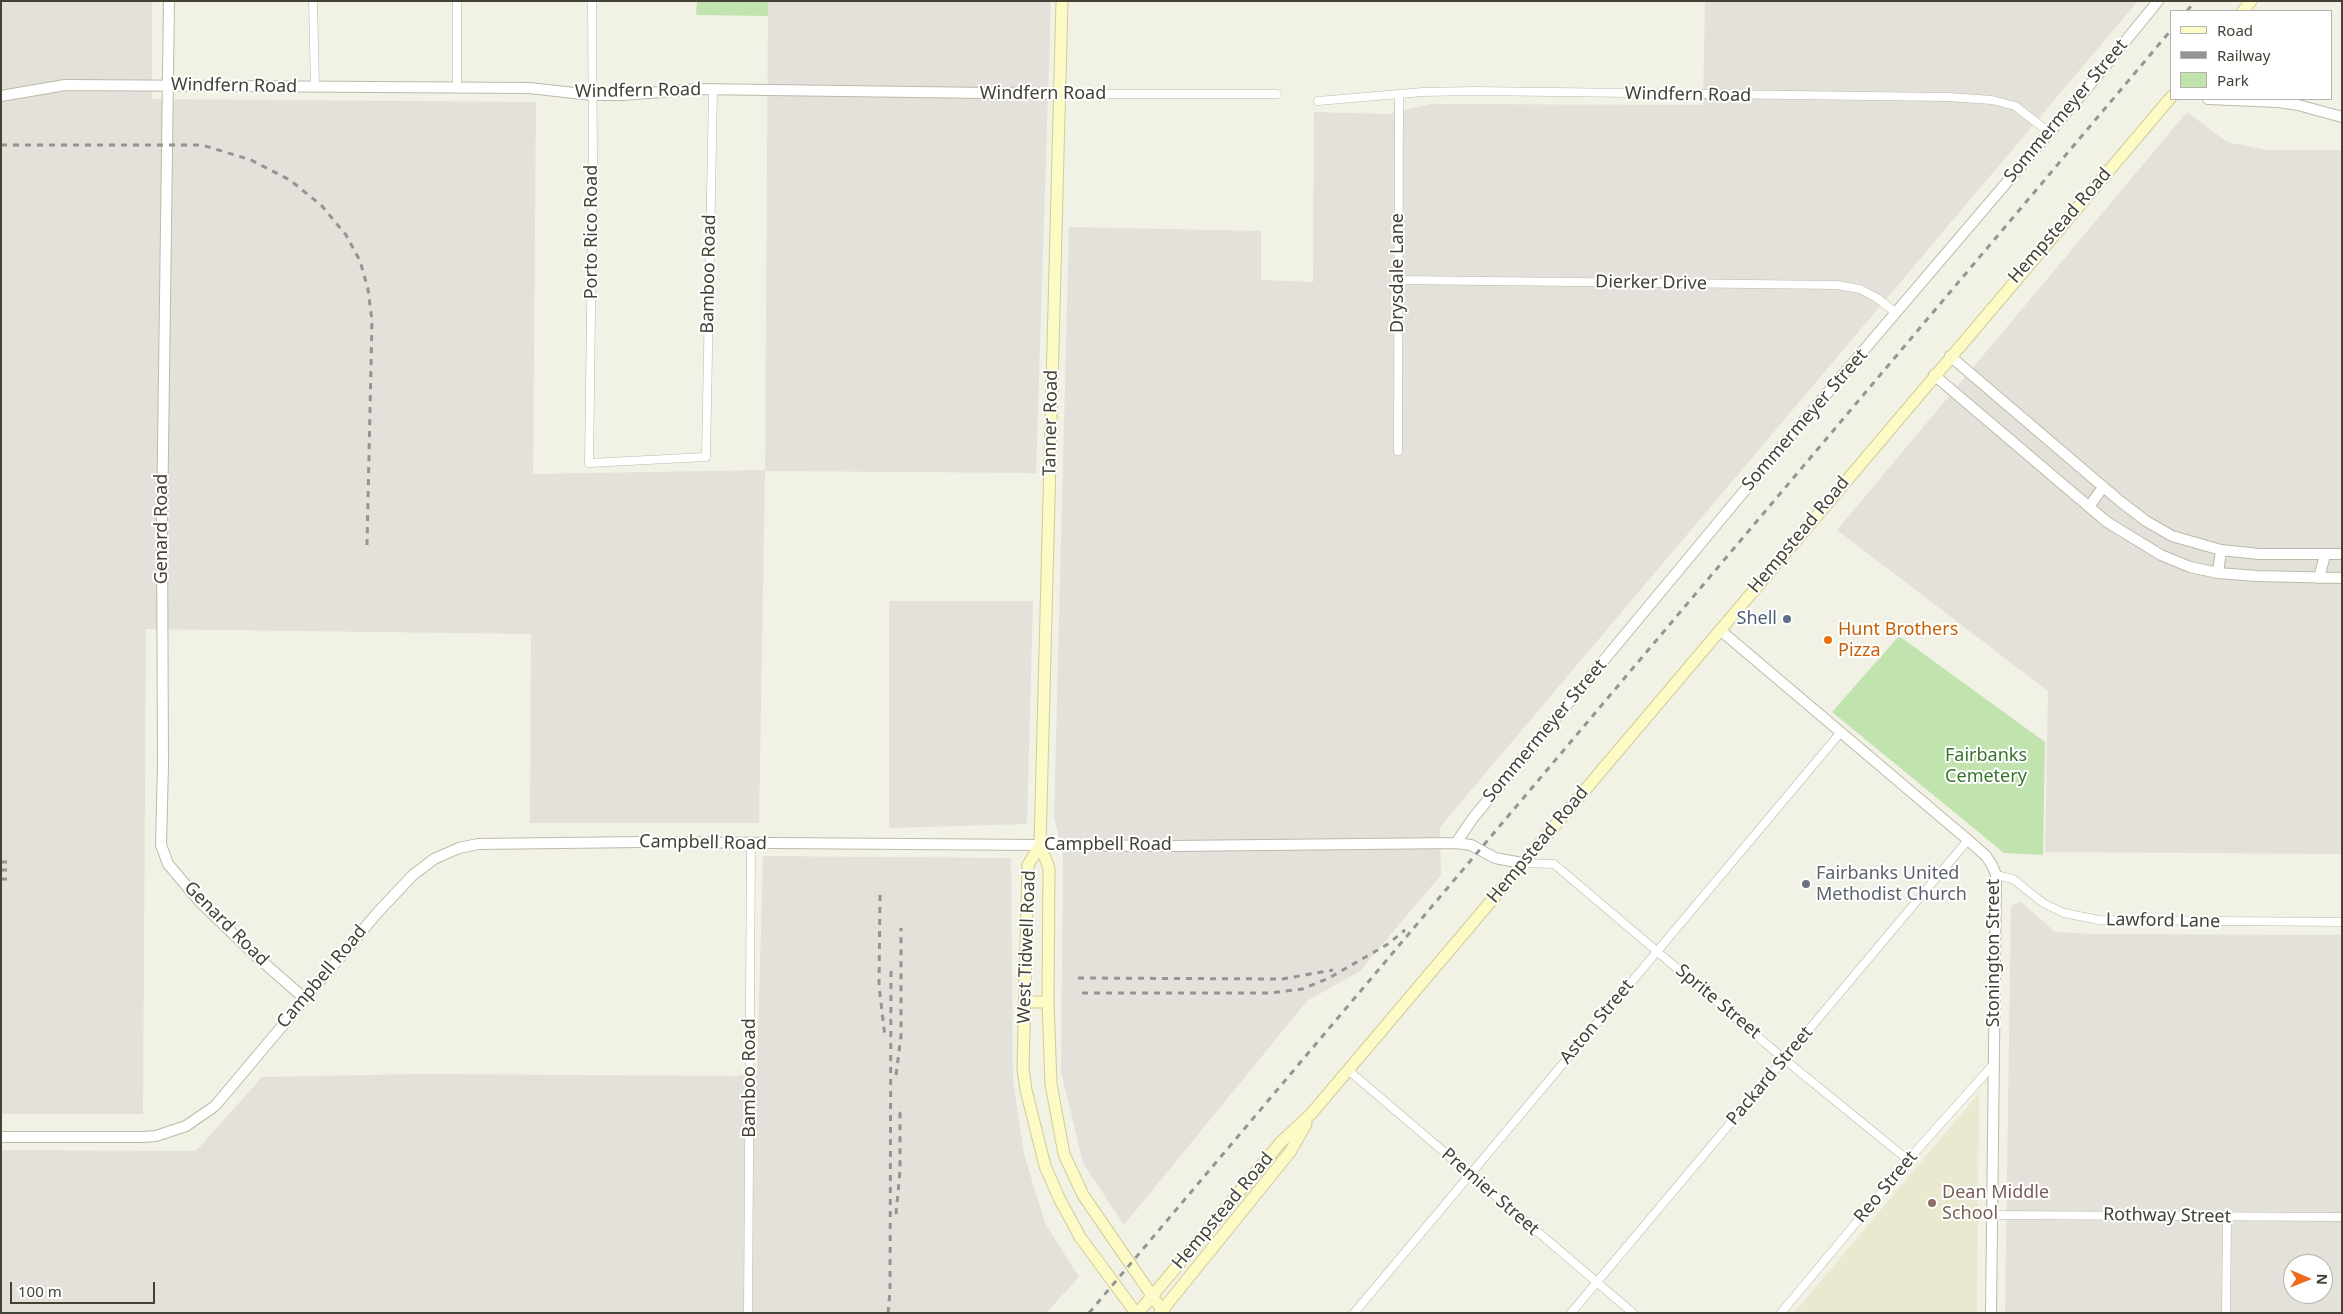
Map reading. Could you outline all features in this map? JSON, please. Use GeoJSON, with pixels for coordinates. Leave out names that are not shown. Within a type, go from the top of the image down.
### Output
{"type":"FeatureCollection","features":[{"type":"Feature","properties":{"kind":"main road","name":"Tanner Road"},"geometry":{"type":"LineString","coordinates":[[1040,845],[1062,1]]}},
{"type":"Feature","properties":{"kind":"main road","name":"Hempstead Road"},"geometry":{"type":"LineString","coordinates":[[1137,1313],[1281,1142],[1312,1114],[1950,356],[2170,98]]}},
{"type":"Feature","properties":{"kind":"main road","name":"West Tidwell Road"},"geometry":{"type":"LineString","coordinates":[[1040,845],[1049,868],[1048,1002],[1051,1084],[1064,1154],[1083,1195],[1162,1312]]}},
{"type":"Feature","properties":{"kind":"main road","name":"West Tidwell Road"},"geometry":{"type":"LineString","coordinates":[[1040,845],[1028,865],[1024,1002],[1023,1068],[1035,1130],[1045,1166],[1059,1198],[1080,1237],[1137,1313]]}},
{"type":"Feature","properties":{"kind":"main road"},"geometry":{"type":"LineString","coordinates":[[1024,1002],[1048,1002]]}},
{"type":"Feature","properties":{"kind":"main road","name":"Hempstead Road"},"geometry":{"type":"LineString","coordinates":[[1162,1312],[1290,1152],[1312,1114]]}},
{"type":"Feature","properties":{"kind":"main road"},"geometry":{"type":"LineString","coordinates":[[1249,1180],[1260,1190]]}},
{"type":"Feature","properties":{"kind":"street","name":"Genard Road"},"geometry":{"type":"LineString","coordinates":[[168,1],[162,524],[163,765],[161,845],[168,864],[201,903],[256,956],[304,998]]}},
{"type":"Feature","properties":{"kind":"street"},"geometry":{"type":"LineString","coordinates":[[313,1],[314,87]]}},
{"type":"Feature","properties":{"kind":"street"},"geometry":{"type":"LineString","coordinates":[[457,1],[457,88]]}},
{"type":"Feature","properties":{"kind":"street","name":"Porto Rico Road"},"geometry":{"type":"LineString","coordinates":[[589,463],[592,327],[592,1]]}},
{"type":"Feature","properties":{"kind":"street","name":"Sommermeyer Street"},"geometry":{"type":"LineString","coordinates":[[1456,843],[1472,818],[1760,472],[2158,1]]}},
{"type":"Feature","properties":{"kind":"street","name":"Windfern Road"},"geometry":{"type":"LineString","coordinates":[[1,96],[65,85],[529,88],[592,95],[623,95],[674,90],[1277,94]]}},
{"type":"Feature","properties":{"kind":"street","name":"Bamboo Road"},"geometry":{"type":"LineString","coordinates":[[589,463],[706,457],[713,91]]}},
{"type":"Feature","properties":{"kind":"street","name":"Windfern Road"},"geometry":{"type":"LineString","coordinates":[[1318,101],[1398,96],[1423,92],[1474,91],[1948,97],[1992,100],[2015,106],[2049,132]]}},
{"type":"Feature","properties":{"kind":"street","name":"Drysdale Lane"},"geometry":{"type":"LineString","coordinates":[[1398,96],[1398,451]]}},
{"type":"Feature","properties":{"kind":"street"},"geometry":{"type":"LineString","coordinates":[[2232,100],[2298,104],[2342,117]]}},
{"type":"Feature","properties":{"kind":"street","name":"Dierker Drive"},"geometry":{"type":"LineString","coordinates":[[1398,280],[1837,284],[1860,289],[1877,298],[1896,313]]}},
{"type":"Feature","properties":{"kind":"street"},"geometry":{"type":"LineString","coordinates":[[1950,356],[2103,488],[2146,522],[2172,536],[2222,550],[2259,554],[2342,554]]}},
{"type":"Feature","properties":{"kind":"street"},"geometry":{"type":"LineString","coordinates":[[1934,375],[2089,507],[2120,530],[2161,555],[2190,567],[2218,573],[2342,578]]}},
{"type":"Feature","properties":{"kind":"street"},"geometry":{"type":"LineString","coordinates":[[2089,507],[2103,488]]}},
{"type":"Feature","properties":{"kind":"street"},"geometry":{"type":"LineString","coordinates":[[2218,573],[2222,550]]}},
{"type":"Feature","properties":{"kind":"street"},"geometry":{"type":"LineString","coordinates":[[2319,578],[2325,554]]}},
{"type":"Feature","properties":{"kind":"street","name":"Stonington Street"},"geometry":{"type":"LineString","coordinates":[[1720,630],[1968,840],[1986,856],[1996,875],[1992,1313]]}},
{"type":"Feature","properties":{"kind":"street","name":"Aston Street"},"geometry":{"type":"LineString","coordinates":[[1354,1313],[1841,732]]}},
{"type":"Feature","properties":{"kind":"street","name":"Packard Street"},"geometry":{"type":"LineString","coordinates":[[1571,1313],[1968,840]]}},
{"type":"Feature","properties":{"kind":"street","name":"Campbell Road"},"geometry":{"type":"LineString","coordinates":[[1,1137],[143,1137],[156,1136],[186,1126],[215,1106],[304,998],[378,912],[413,875],[434,859],[459,848],[495,842],[1040,845],[1456,843],[1471,845],[1495,858],[1522,863]]}},
{"type":"Feature","properties":{"kind":"street","name":"Bamboo Road"},"geometry":{"type":"LineString","coordinates":[[748,1313],[751,844]]}},
{"type":"Feature","properties":{"kind":"street","name":"Sprite Street"},"geometry":{"type":"LineString","coordinates":[[1522,863],[1554,864],[1784,1059],[1908,1160]]}},
{"type":"Feature","properties":{"kind":"street","name":"Lawford Lane"},"geometry":{"type":"LineString","coordinates":[[1996,875],[2013,879],[2043,903],[2064,912],[2099,920],[2342,922]]}},
{"type":"Feature","properties":{"kind":"street","name":"Reo Street"},"geometry":{"type":"LineString","coordinates":[[1781,1313],[1908,1160],[1993,1065]]}},
{"type":"Feature","properties":{"kind":"street","name":"Premier Street"},"geometry":{"type":"LineString","coordinates":[[1348,1070],[1633,1313]]}},
{"type":"Feature","properties":{"kind":"street","name":"Rothway Street"},"geometry":{"type":"LineString","coordinates":[[1993,1215],[2342,1218]]}},
{"type":"Feature","properties":{"kind":"street"},"geometry":{"type":"LineString","coordinates":[[2226,1313],[2227,1217]]}},
{"type":"Feature","properties":{"kind":"shaded area"},"geometry":{"type":"Polygon","coordinates":[[[1,1],[152,1],[152,99],[536,102],[533,474],[765,470],[768,1],[1051,1],[1036,473],[765,471],[759,823],[530,823],[531,634],[146,629],[143,1114],[1,1114],[1,1]]]}},
{"type":"Feature","properties":{"kind":"shaded area"},"geometry":{"type":"Polygon","coordinates":[[[1705,1],[2138,1],[1440,827],[1441,875],[1360,971],[1307,1001],[1124,1225],[1083,1163],[1061,1072],[1063,855],[1054,817],[1069,227],[1261,231],[1261,280],[1313,282],[1314,112],[1388,114],[1431,104],[1703,105],[1705,1]]]}},
{"type":"Feature","properties":{"kind":"shaded area"},"geometry":{"type":"Polygon","coordinates":[[[2187,112],[2227,142],[2266,150],[2342,150],[2342,854],[2045,852],[2048,691],[1837,530],[2187,112]]]}},
{"type":"Feature","properties":{"kind":"shaded area"},"geometry":{"type":"Polygon","coordinates":[[[889,601],[1033,601],[1027,824],[889,828],[889,601]]]}},
{"type":"Feature","properties":{"kind":"shaded area"},"geometry":{"type":"Polygon","coordinates":[[[763,856],[1011,858],[1013,1081],[1024,1154],[1045,1223],[1079,1277],[1046,1313],[1,1313],[1,1150],[196,1151],[262,1077],[420,1074],[736,1076],[757,1074],[763,856]]]}},
{"type":"Feature","properties":{"kind":"shaded area"},"geometry":{"type":"Polygon","coordinates":[[[2020,901],[2055,932],[2094,934],[2342,935],[2342,1313],[2005,1313],[2011,906],[2020,901]]]}},
{"type":"Feature","properties":{"kind":"shaded area","name":"Dean Middle School"},"geometry":{"type":"Polygon","coordinates":[[[1979,1093],[1977,1313],[1794,1313],[1979,1093]]]}},
{"type":"Feature","properties":{"kind":"green space"},"geometry":{"type":"Polygon","coordinates":[[[697,1],[768,1],[768,16],[696,15],[697,1]]]}},
{"type":"Feature","properties":{"kind":"green space","name":"Fairbanks Cemetery"},"geometry":{"type":"Polygon","coordinates":[[[1899,636],[2045,742],[2043,855],[2004,853],[1832,712],[1899,636]]]}},
{"type":"Feature","properties":{"kind":"railway"},"geometry":{"type":"LineString","coordinates":[[2188,10],[2195,1]]}},
{"type":"Feature","properties":{"kind":"railway"},"geometry":{"type":"LineString","coordinates":[[1089,1313],[2170,31]]}},
{"type":"Feature","properties":{"kind":"railway"},"geometry":{"type":"LineString","coordinates":[[1,145],[202,145],[251,160],[290,180],[322,206],[346,235],[360,261],[368,289],[372,321],[367,545]]}},
{"type":"Feature","properties":{"kind":"railway"},"geometry":{"type":"LineString","coordinates":[[1,862],[8,862]]}},
{"type":"Feature","properties":{"kind":"railway"},"geometry":{"type":"LineString","coordinates":[[1,870],[8,870]]}},
{"type":"Feature","properties":{"kind":"railway"},"geometry":{"type":"LineString","coordinates":[[1,879],[9,879]]}},
{"type":"Feature","properties":{"kind":"railway"},"geometry":{"type":"LineString","coordinates":[[880,895],[879,986],[885,1037]]}},
{"type":"Feature","properties":{"kind":"railway"},"geometry":{"type":"LineString","coordinates":[[896,1075],[901,1036],[901,928]]}},
{"type":"Feature","properties":{"kind":"railway"},"geometry":{"type":"LineString","coordinates":[[1082,993],[1270,993],[1302,989],[1329,978],[1388,944],[1405,930]]}},
{"type":"Feature","properties":{"kind":"railway"},"geometry":{"type":"LineString","coordinates":[[1078,978],[1282,979],[1333,970]]}},
{"type":"Feature","properties":{"kind":"railway"},"geometry":{"type":"LineString","coordinates":[[888,1313],[890,1291],[891,971]]}},
{"type":"Feature","properties":{"kind":"railway"},"geometry":{"type":"LineString","coordinates":[[896,1214],[900,1171],[900,1106]]}},
{"type":"Feature","properties":{"kind":"place","name":"Shell"},"geometry":{"type":"Point","coordinates":[1787,619]}},
{"type":"Feature","properties":{"kind":"place","name":"Hunt Brothers Pizza"},"geometry":{"type":"Point","coordinates":[1828,640]}},
{"type":"Feature","properties":{"kind":"place","name":"Fairbanks United Methodist Church"},"geometry":{"type":"Point","coordinates":[1806,884]}},
{"type":"Feature","properties":{"kind":"place","name":"Dean Middle School"},"geometry":{"type":"Point","coordinates":[1932,1203]}}]}
